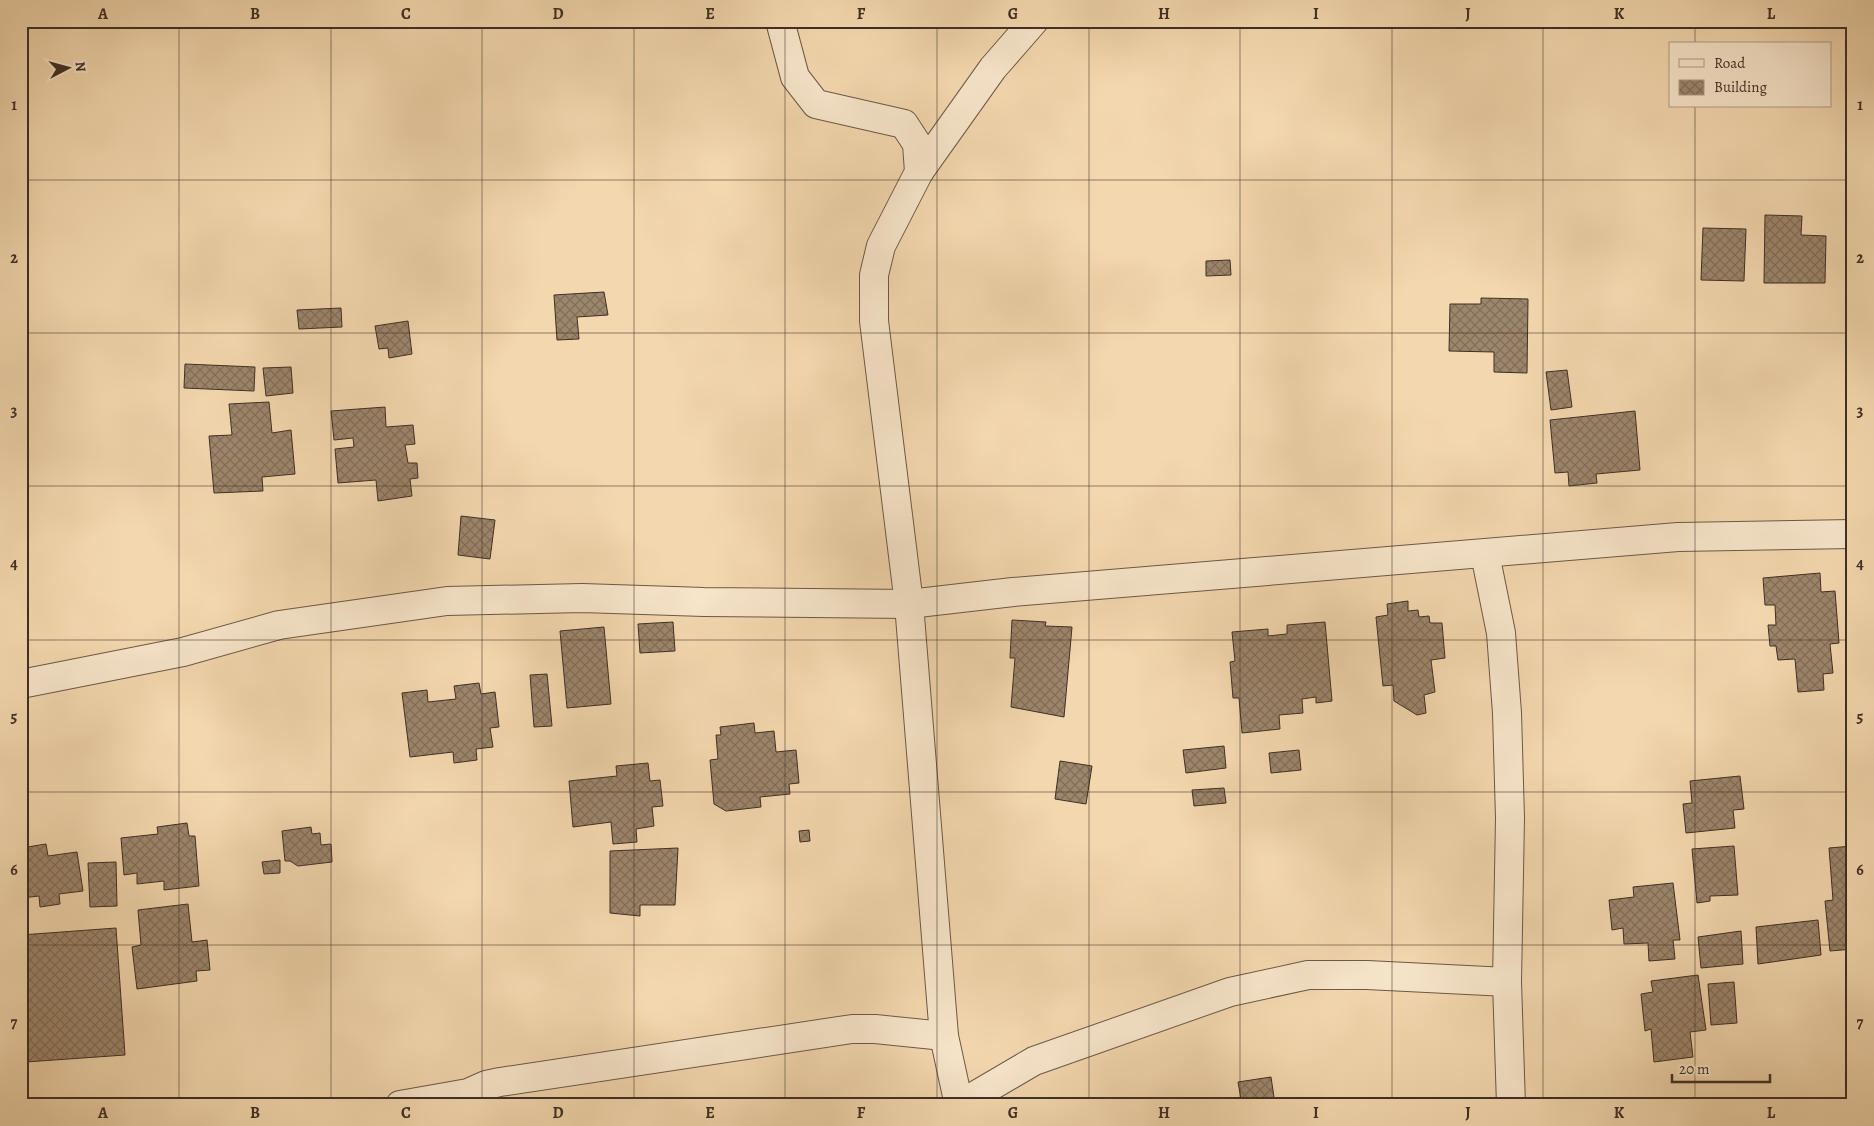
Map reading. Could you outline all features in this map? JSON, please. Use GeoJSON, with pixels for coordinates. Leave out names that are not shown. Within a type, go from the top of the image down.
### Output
{"type":"FeatureCollection","features":[{"type":"Feature","properties":{"kind":"street"},"geometry":{"type":"LineString","coordinates":[[780,21],[795,77],[816,104],[904,124],[917,144],[919,172]]}},
{"type":"Feature","properties":{"kind":"street"},"geometry":{"type":"LineString","coordinates":[[1034,21],[993,68],[919,172],[881,246],[874,275],[874,321],[909,604],[944,1036],[959,1105],[1034,1061],[1230,992],[1308,975],[1367,975],[1508,982]]}},
{"type":"Feature","properties":{"kind":"street"},"geometry":{"type":"LineString","coordinates":[[21,684],[183,652],[279,625],[447,601],[582,598],[704,602],[909,604],[1013,592],[1678,537],[1853,534]]}},
{"type":"Feature","properties":{"kind":"street"},"geometry":{"type":"LineString","coordinates":[[1485,554],[1501,633],[1507,713],[1510,818],[1508,982],[1511,1105]]}},
{"type":"Feature","properties":{"kind":"street"},"geometry":{"type":"LineString","coordinates":[[400,1105],[464,1099],[486,1085],[500,1082],[852,1029],[875,1028],[944,1036]]}},
{"type":"Feature","properties":{"kind":"building"},"geometry":{"type":"Polygon","coordinates":[[[1765,215],[1802,216],[1801,235],[1826,236],[1825,283],[1764,283],[1765,215]]]}},
{"type":"Feature","properties":{"kind":"building"},"geometry":{"type":"Polygon","coordinates":[[[1703,228],[1746,229],[1744,281],[1701,280],[1703,228]]]}},
{"type":"Feature","properties":{"kind":"building"},"geometry":{"type":"Polygon","coordinates":[[[1230,260],[1231,275],[1206,276],[1206,261],[1230,260]]]}},
{"type":"Feature","properties":{"kind":"building"},"geometry":{"type":"Polygon","coordinates":[[[604,292],[608,315],[577,317],[579,339],[557,340],[554,295],[604,292]]]}},
{"type":"Feature","properties":{"kind":"building"},"geometry":{"type":"Polygon","coordinates":[[[1481,298],[1528,299],[1527,373],[1494,372],[1494,352],[1449,351],[1450,304],[1481,304],[1481,298]]]}},
{"type":"Feature","properties":{"kind":"building"},"geometry":{"type":"Polygon","coordinates":[[[341,308],[342,327],[299,329],[297,310],[341,308]]]}},
{"type":"Feature","properties":{"kind":"building"},"geometry":{"type":"Polygon","coordinates":[[[408,321],[412,354],[389,358],[388,348],[379,349],[375,326],[408,321]]]}},
{"type":"Feature","properties":{"kind":"building"},"geometry":{"type":"Polygon","coordinates":[[[185,364],[255,367],[254,391],[184,388],[185,364]]]}},
{"type":"Feature","properties":{"kind":"building"},"geometry":{"type":"Polygon","coordinates":[[[291,367],[293,393],[266,396],[263,368],[291,367]]]}},
{"type":"Feature","properties":{"kind":"building"},"geometry":{"type":"Polygon","coordinates":[[[1567,370],[1572,407],[1551,410],[1546,372],[1567,370]]]}},
{"type":"Feature","properties":{"kind":"building"},"geometry":{"type":"Polygon","coordinates":[[[269,402],[272,433],[291,430],[295,474],[262,477],[263,491],[214,493],[209,436],[232,435],[229,404],[269,402]]]}},
{"type":"Feature","properties":{"kind":"building"},"geometry":{"type":"Polygon","coordinates":[[[385,407],[386,427],[413,425],[415,444],[405,445],[408,463],[417,463],[418,478],[410,479],[412,496],[378,501],[376,480],[338,483],[335,449],[354,447],[353,438],[334,440],[331,411],[385,407]]]}},
{"type":"Feature","properties":{"kind":"building"},"geometry":{"type":"Polygon","coordinates":[[[1635,411],[1640,470],[1596,474],[1597,483],[1569,486],[1568,472],[1555,473],[1550,420],[1635,411]]]}},
{"type":"Feature","properties":{"kind":"building"},"geometry":{"type":"Polygon","coordinates":[[[461,516],[495,520],[490,559],[458,555],[461,516]]]}},
{"type":"Feature","properties":{"kind":"building"},"geometry":{"type":"Polygon","coordinates":[[[1820,573],[1821,592],[1835,591],[1839,643],[1830,644],[1833,673],[1823,674],[1824,690],[1798,692],[1795,659],[1778,660],[1776,646],[1770,646],[1768,625],[1776,625],[1775,605],[1765,605],[1763,578],[1820,573]]]}},
{"type":"Feature","properties":{"kind":"building"},"geometry":{"type":"Polygon","coordinates":[[[1408,601],[1408,611],[1418,610],[1419,617],[1429,616],[1430,623],[1442,623],[1445,658],[1431,660],[1435,692],[1424,695],[1426,713],[1417,715],[1394,701],[1393,685],[1383,686],[1376,617],[1388,615],[1387,604],[1408,601]]]}},
{"type":"Feature","properties":{"kind":"building"},"geometry":{"type":"Polygon","coordinates":[[[1012,620],[1046,622],[1045,626],[1072,627],[1064,717],[1011,707],[1015,658],[1010,658],[1012,620]]]}},
{"type":"Feature","properties":{"kind":"building"},"geometry":{"type":"Polygon","coordinates":[[[673,622],[675,651],[640,653],[638,624],[673,622]]]}},
{"type":"Feature","properties":{"kind":"building"},"geometry":{"type":"Polygon","coordinates":[[[1325,622],[1332,701],[1316,703],[1316,697],[1302,699],[1303,713],[1279,715],[1280,729],[1242,733],[1239,698],[1233,698],[1230,662],[1235,661],[1232,632],[1268,629],[1268,636],[1287,634],[1287,625],[1325,622]]]}},
{"type":"Feature","properties":{"kind":"building"},"geometry":{"type":"Polygon","coordinates":[[[604,627],[611,704],[567,708],[560,631],[604,627]]]}},
{"type":"Feature","properties":{"kind":"building"},"geometry":{"type":"Polygon","coordinates":[[[547,674],[552,726],[534,727],[530,675],[547,674]]]}},
{"type":"Feature","properties":{"kind":"building"},"geometry":{"type":"Polygon","coordinates":[[[479,683],[481,694],[495,692],[499,727],[490,728],[493,747],[476,749],[477,760],[454,763],[453,752],[410,757],[402,693],[427,690],[428,702],[456,699],[454,686],[479,683]]]}},
{"type":"Feature","properties":{"kind":"building"},"geometry":{"type":"Polygon","coordinates":[[[754,723],[755,733],[774,731],[776,752],[796,750],[799,783],[789,784],[790,794],[760,797],[761,807],[726,811],[714,804],[710,760],[718,759],[716,735],[721,735],[720,727],[754,723]]]}},
{"type":"Feature","properties":{"kind":"building"},"geometry":{"type":"Polygon","coordinates":[[[1224,746],[1226,768],[1186,773],[1183,750],[1224,746]]]}},
{"type":"Feature","properties":{"kind":"building"},"geometry":{"type":"Polygon","coordinates":[[[1299,750],[1301,770],[1271,773],[1269,753],[1299,750]]]}},
{"type":"Feature","properties":{"kind":"building"},"geometry":{"type":"Polygon","coordinates":[[[1060,761],[1092,766],[1086,804],[1055,799],[1060,761]]]}},
{"type":"Feature","properties":{"kind":"building"},"geometry":{"type":"Polygon","coordinates":[[[648,763],[650,781],[660,780],[663,806],[652,807],[654,826],[636,829],[637,842],[613,844],[611,822],[573,827],[569,781],[617,776],[616,766],[648,763]]]}},
{"type":"Feature","properties":{"kind":"building"},"geometry":{"type":"Polygon","coordinates":[[[1740,776],[1744,809],[1733,810],[1735,828],[1686,833],[1683,804],[1692,803],[1690,781],[1740,776]]]}},
{"type":"Feature","properties":{"kind":"building"},"geometry":{"type":"Polygon","coordinates":[[[1224,788],[1226,803],[1194,806],[1192,790],[1224,788]]]}},
{"type":"Feature","properties":{"kind":"building"},"geometry":{"type":"Polygon","coordinates":[[[187,823],[189,836],[195,836],[199,886],[164,890],[164,881],[137,884],[137,873],[124,875],[121,838],[158,834],[157,827],[187,823]]]}},
{"type":"Feature","properties":{"kind":"building"},"geometry":{"type":"Polygon","coordinates":[[[311,827],[312,834],[320,833],[321,845],[331,844],[332,862],[298,866],[290,861],[285,861],[282,831],[311,827]]]}},
{"type":"Feature","properties":{"kind":"building"},"geometry":{"type":"Polygon","coordinates":[[[809,830],[810,841],[800,842],[799,831],[809,830]]]}},
{"type":"Feature","properties":{"kind":"building"},"geometry":{"type":"Polygon","coordinates":[[[46,844],[48,856],[77,852],[83,891],[59,894],[60,904],[40,907],[39,896],[22,898],[21,848],[46,844]]]}},
{"type":"Feature","properties":{"kind":"building"},"geometry":{"type":"Polygon","coordinates":[[[1734,846],[1738,895],[1710,896],[1710,901],[1697,903],[1692,849],[1734,846]]]}},
{"type":"Feature","properties":{"kind":"building"},"geometry":{"type":"Polygon","coordinates":[[[1853,846],[1853,949],[1830,951],[1825,901],[1833,900],[1829,848],[1853,846]]]}},
{"type":"Feature","properties":{"kind":"building"},"geometry":{"type":"Polygon","coordinates":[[[678,848],[675,905],[640,905],[640,916],[610,913],[610,851],[678,848]]]}},
{"type":"Feature","properties":{"kind":"building"},"geometry":{"type":"Polygon","coordinates":[[[280,860],[280,873],[264,874],[262,862],[280,860]]]}},
{"type":"Feature","properties":{"kind":"building"},"geometry":{"type":"Polygon","coordinates":[[[116,862],[117,906],[90,907],[88,863],[116,862]]]}},
{"type":"Feature","properties":{"kind":"building"},"geometry":{"type":"Polygon","coordinates":[[[1673,883],[1680,940],[1673,940],[1675,959],[1649,961],[1648,943],[1624,944],[1623,928],[1612,930],[1609,900],[1634,897],[1633,887],[1673,883]]]}},
{"type":"Feature","properties":{"kind":"building"},"geometry":{"type":"Polygon","coordinates":[[[188,904],[192,942],[207,940],[210,970],[196,971],[197,981],[137,989],[132,947],[141,945],[138,910],[188,904]]]}},
{"type":"Feature","properties":{"kind":"building"},"geometry":{"type":"Polygon","coordinates":[[[1818,920],[1821,955],[1758,964],[1756,927],[1818,920]]]}},
{"type":"Feature","properties":{"kind":"building"},"geometry":{"type":"Polygon","coordinates":[[[116,928],[125,1055],[26,1062],[21,993],[21,935],[116,928]]]}},
{"type":"Feature","properties":{"kind":"building"},"geometry":{"type":"Polygon","coordinates":[[[1741,931],[1743,964],[1701,968],[1698,937],[1741,931]]]}},
{"type":"Feature","properties":{"kind":"building"},"geometry":{"type":"Polygon","coordinates":[[[1698,975],[1706,1030],[1690,1032],[1693,1057],[1654,1062],[1651,1029],[1645,1031],[1641,994],[1653,992],[1651,981],[1698,975]]]}},
{"type":"Feature","properties":{"kind":"building"},"geometry":{"type":"Polygon","coordinates":[[[1734,982],[1737,1023],[1711,1025],[1708,984],[1734,982]]]}},
{"type":"Feature","properties":{"kind":"building"},"geometry":{"type":"Polygon","coordinates":[[[1271,1077],[1275,1104],[1296,1101],[1297,1105],[1242,1105],[1238,1082],[1271,1077]]]}}]}
